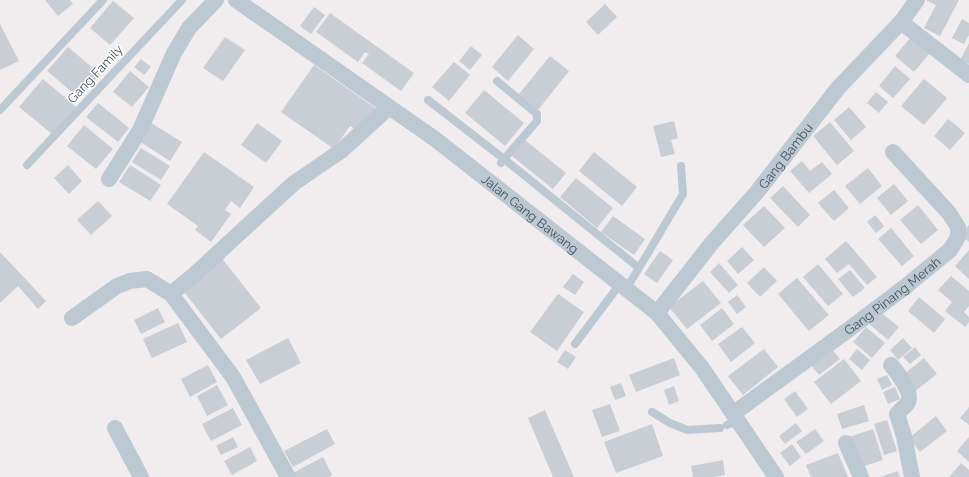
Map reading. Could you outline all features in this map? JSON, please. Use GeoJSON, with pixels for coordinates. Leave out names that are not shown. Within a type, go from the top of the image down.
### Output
{"type":"FeatureCollection","features":[{"type":"Feature","properties":{"kind":"street"},"geometry":{"type":"LineString","coordinates":[[110,179],[140,130],[174,52],[188,28],[216,0]]}},
{"type":"Feature","properties":{"kind":"street","name":"Jalan Gang Bawang"},"geometry":{"type":"LineString","coordinates":[[236,0],[389,108],[490,176],[657,313],[702,368],[730,422],[776,477]]}},
{"type":"Feature","properties":{"kind":"street","name":"Gang Bambu"},"geometry":{"type":"LineString","coordinates":[[657,313],[711,244],[757,192],[838,88],[901,22],[917,0]]}},
{"type":"Feature","properties":{"kind":"street"},"geometry":{"type":"LineString","coordinates":[[901,22],[969,75]]}},
{"type":"Feature","properties":{"kind":"street"},"geometry":{"type":"LineString","coordinates":[[171,294],[294,184],[341,151],[389,108]]}},
{"type":"Feature","properties":{"kind":"street"},"geometry":{"type":"LineString","coordinates":[[893,152],[949,213],[958,227],[958,232]]}},
{"type":"Feature","properties":{"kind":"street","name":"Gang Pinang Merah"},"geometry":{"type":"LineString","coordinates":[[730,422],[917,278],[950,250],[958,237],[958,232],[969,218]]}},
{"type":"Feature","properties":{"kind":"street"},"geometry":{"type":"LineString","coordinates":[[72,318],[118,286],[130,281],[147,279],[171,294],[232,377],[288,477]]}},
{"type":"Feature","properties":{"kind":"street"},"geometry":{"type":"LineString","coordinates":[[891,365],[906,388],[909,396],[907,404],[897,414],[904,436],[912,477]]}},
{"type":"Feature","properties":{"kind":"street"},"geometry":{"type":"LineString","coordinates":[[115,428],[141,477]]}},
{"type":"Feature","properties":{"kind":"street"},"geometry":{"type":"LineString","coordinates":[[846,443],[861,477]]}},
{"type":"Feature","properties":{"kind":"lane"},"geometry":{"type":"LineString","coordinates":[[0,110],[103,0]]}},
{"type":"Feature","properties":{"kind":"lane","name":"Gang Family"},"geometry":{"type":"LineString","coordinates":[[27,165],[182,0]]}},
{"type":"Feature","properties":{"kind":"lane"},"geometry":{"type":"LineString","coordinates":[[497,81],[537,114],[538,117],[537,121],[502,161]]}},
{"type":"Feature","properties":{"kind":"lane"},"geometry":{"type":"LineString","coordinates":[[428,100],[502,161],[639,268]]}},
{"type":"Feature","properties":{"kind":"lane"},"geometry":{"type":"LineString","coordinates":[[575,344],[639,268],[681,200],[683,194],[681,166]]}},
{"type":"Feature","properties":{"kind":"lane"},"geometry":{"type":"LineString","coordinates":[[652,412],[670,423],[687,430],[730,422]]}},
{"type":"Feature","properties":{"kind":"building"},"geometry":{"type":"Polygon","coordinates":[[[45,0],[70,0],[73,4],[58,16],[45,0]]]}},
{"type":"Feature","properties":{"kind":"building"},"geometry":{"type":"Polygon","coordinates":[[[926,0],[959,0],[940,36],[924,28],[936,5],[926,0]]]}},
{"type":"Feature","properties":{"kind":"building"},"geometry":{"type":"Polygon","coordinates":[[[113,1],[134,18],[110,45],[90,28],[113,1]]]}},
{"type":"Feature","properties":{"kind":"building"},"geometry":{"type":"Polygon","coordinates":[[[605,4],[617,17],[598,35],[586,22],[605,4]]]}},
{"type":"Feature","properties":{"kind":"building"},"geometry":{"type":"Polygon","coordinates":[[[314,7],[325,15],[311,34],[300,26],[314,7]]]}},
{"type":"Feature","properties":{"kind":"building"},"geometry":{"type":"Polygon","coordinates":[[[330,13],[414,73],[401,91],[362,63],[369,54],[365,52],[358,62],[316,32],[330,13]]]}},
{"type":"Feature","properties":{"kind":"building"},"geometry":{"type":"Polygon","coordinates":[[[962,19],[969,23],[969,35],[964,44],[952,38],[962,19]]]}},
{"type":"Feature","properties":{"kind":"building"},"geometry":{"type":"Polygon","coordinates":[[[0,24],[19,61],[0,70],[0,24]]]}},
{"type":"Feature","properties":{"kind":"building"},"geometry":{"type":"Polygon","coordinates":[[[518,35],[534,49],[508,81],[492,67],[518,35]]]}},
{"type":"Feature","properties":{"kind":"building"},"geometry":{"type":"Polygon","coordinates":[[[225,37],[245,50],[223,81],[203,68],[225,37]]]}},
{"type":"Feature","properties":{"kind":"building"},"geometry":{"type":"Polygon","coordinates":[[[911,37],[930,53],[914,72],[895,56],[911,37]]]}},
{"type":"Feature","properties":{"kind":"building"},"geometry":{"type":"Polygon","coordinates":[[[969,43],[969,64],[960,60],[969,43]]]}},
{"type":"Feature","properties":{"kind":"building"},"geometry":{"type":"Polygon","coordinates":[[[471,46],[482,55],[470,70],[459,61],[471,46]]]}},
{"type":"Feature","properties":{"kind":"building"},"geometry":{"type":"Polygon","coordinates":[[[68,47],[100,74],[79,98],[47,71],[68,47]]]}},
{"type":"Feature","properties":{"kind":"building"},"geometry":{"type":"Polygon","coordinates":[[[550,56],[569,71],[538,110],[519,94],[550,56]]]}},
{"type":"Feature","properties":{"kind":"building"},"geometry":{"type":"Polygon","coordinates":[[[141,59],[151,67],[144,75],[134,67],[141,59]]]}},
{"type":"Feature","properties":{"kind":"building"},"geometry":{"type":"Polygon","coordinates":[[[454,62],[470,75],[449,101],[432,87],[454,62]]]}},
{"type":"Feature","properties":{"kind":"building"},"geometry":{"type":"Polygon","coordinates":[[[314,65],[377,109],[360,133],[350,126],[334,149],[281,112],[314,65]]]}},
{"type":"Feature","properties":{"kind":"building"},"geometry":{"type":"Polygon","coordinates":[[[895,66],[910,79],[893,98],[879,86],[895,66]]]}},
{"type":"Feature","properties":{"kind":"building"},"geometry":{"type":"Polygon","coordinates":[[[130,71],[149,87],[132,107],[113,92],[130,71]]]}},
{"type":"Feature","properties":{"kind":"building"},"geometry":{"type":"Polygon","coordinates":[[[43,79],[76,107],[52,134],[19,107],[43,79]]]}},
{"type":"Feature","properties":{"kind":"building"},"geometry":{"type":"Polygon","coordinates":[[[924,79],[947,98],[924,125],[901,106],[924,79]]]}},
{"type":"Feature","properties":{"kind":"building"},"geometry":{"type":"Polygon","coordinates":[[[484,90],[524,123],[505,146],[465,113],[484,90]]]}},
{"type":"Feature","properties":{"kind":"building"},"geometry":{"type":"Polygon","coordinates":[[[876,92],[888,102],[879,113],[867,103],[876,92]]]}},
{"type":"Feature","properties":{"kind":"building"},"geometry":{"type":"Polygon","coordinates":[[[98,103],[129,128],[118,142],[86,117],[98,103]]]}},
{"type":"Feature","properties":{"kind":"building"},"geometry":{"type":"Polygon","coordinates":[[[849,107],[866,127],[851,140],[834,120],[849,107]]]}},
{"type":"Feature","properties":{"kind":"building"},"geometry":{"type":"Polygon","coordinates":[[[948,119],[965,133],[950,150],[934,136],[948,119]]]}},
{"type":"Feature","properties":{"kind":"building"},"geometry":{"type":"Polygon","coordinates":[[[674,121],[678,138],[671,140],[675,154],[661,157],[653,126],[674,121]]]}},
{"type":"Feature","properties":{"kind":"building"},"geometry":{"type":"Polygon","coordinates":[[[830,122],[854,151],[837,165],[813,136],[830,122]]]}},
{"type":"Feature","properties":{"kind":"building"},"geometry":{"type":"Polygon","coordinates":[[[151,123],[182,142],[170,161],[139,141],[151,123]]]}},
{"type":"Feature","properties":{"kind":"building"},"geometry":{"type":"Polygon","coordinates":[[[257,123],[282,141],[266,163],[241,145],[257,123]]]}},
{"type":"Feature","properties":{"kind":"building"},"geometry":{"type":"Polygon","coordinates":[[[84,125],[113,149],[96,169],[67,146],[84,125]]]}},
{"type":"Feature","properties":{"kind":"building"},"geometry":{"type":"Polygon","coordinates":[[[525,140],[566,173],[553,189],[512,156],[525,140]]]}},
{"type":"Feature","properties":{"kind":"building"},"geometry":{"type":"Polygon","coordinates":[[[141,148],[170,166],[161,180],[132,162],[141,148]]]}},
{"type":"Feature","properties":{"kind":"building"},"geometry":{"type":"Polygon","coordinates":[[[204,152],[254,187],[240,208],[231,201],[225,210],[231,214],[211,242],[195,230],[198,226],[167,204],[204,152]]]}},
{"type":"Feature","properties":{"kind":"building"},"geometry":{"type":"Polygon","coordinates":[[[594,152],[637,187],[622,206],[579,171],[594,152]]]}},
{"type":"Feature","properties":{"kind":"building"},"geometry":{"type":"Polygon","coordinates":[[[802,161],[810,171],[822,162],[832,174],[809,193],[790,171],[802,161]]]}},
{"type":"Feature","properties":{"kind":"building"},"geometry":{"type":"Polygon","coordinates":[[[68,165],[82,181],[69,194],[54,178],[68,165]]]}},
{"type":"Feature","properties":{"kind":"building"},"geometry":{"type":"Polygon","coordinates":[[[130,165],[161,185],[150,201],[119,182],[130,165]]]}},
{"type":"Feature","properties":{"kind":"building"},"geometry":{"type":"Polygon","coordinates":[[[868,168],[882,186],[860,204],[845,186],[868,168]]]}},
{"type":"Feature","properties":{"kind":"building"},"geometry":{"type":"Polygon","coordinates":[[[576,178],[613,208],[597,228],[560,197],[576,178]]]}},
{"type":"Feature","properties":{"kind":"building"},"geometry":{"type":"Polygon","coordinates":[[[894,184],[908,201],[891,215],[877,198],[894,184]]]}},
{"type":"Feature","properties":{"kind":"building"},"geometry":{"type":"Polygon","coordinates":[[[783,186],[810,215],[798,227],[770,198],[783,186]]]}},
{"type":"Feature","properties":{"kind":"building"},"geometry":{"type":"Polygon","coordinates":[[[834,190],[849,208],[834,221],[818,203],[834,190]]]}},
{"type":"Feature","properties":{"kind":"building"},"geometry":{"type":"Polygon","coordinates":[[[98,201],[112,216],[91,235],[77,220],[98,201]]]}},
{"type":"Feature","properties":{"kind":"building"},"geometry":{"type":"Polygon","coordinates":[[[918,205],[938,230],[921,244],[900,220],[918,205]]]}},
{"type":"Feature","properties":{"kind":"building"},"geometry":{"type":"Polygon","coordinates":[[[764,206],[785,228],[764,247],[743,225],[764,206]]]}},
{"type":"Feature","properties":{"kind":"building"},"geometry":{"type":"Polygon","coordinates":[[[875,215],[884,226],[876,233],[867,222],[875,215]]]}},
{"type":"Feature","properties":{"kind":"building"},"geometry":{"type":"Polygon","coordinates":[[[613,216],[645,239],[634,255],[601,232],[613,216]]]}},
{"type":"Feature","properties":{"kind":"building"},"geometry":{"type":"Polygon","coordinates":[[[969,225],[969,242],[960,234],[969,225]]]}},
{"type":"Feature","properties":{"kind":"building"},"geometry":{"type":"Polygon","coordinates":[[[891,228],[914,256],[902,266],[878,239],[891,228]]]}},
{"type":"Feature","properties":{"kind":"building"},"geometry":{"type":"Polygon","coordinates":[[[846,241],[877,277],[867,285],[849,264],[837,273],[825,259],[846,241]]]}},
{"type":"Feature","properties":{"kind":"building"},"geometry":{"type":"Polygon","coordinates":[[[742,247],[754,260],[738,274],[727,261],[742,247]]]}},
{"type":"Feature","properties":{"kind":"building"},"geometry":{"type":"Polygon","coordinates":[[[969,250],[969,279],[955,266],[969,250]]]}},
{"type":"Feature","properties":{"kind":"building"},"geometry":{"type":"Polygon","coordinates":[[[660,251],[673,260],[657,283],[644,274],[660,251]]]}},
{"type":"Feature","properties":{"kind":"building"},"geometry":{"type":"Polygon","coordinates":[[[0,252],[46,301],[38,309],[18,286],[0,303],[0,252]]]}},
{"type":"Feature","properties":{"kind":"building"},"geometry":{"type":"Polygon","coordinates":[[[221,257],[261,308],[221,339],[181,288],[221,257]]]}},
{"type":"Feature","properties":{"kind":"building"},"geometry":{"type":"Polygon","coordinates":[[[719,263],[738,285],[729,293],[710,272],[719,263]]]}},
{"type":"Feature","properties":{"kind":"building"},"geometry":{"type":"Polygon","coordinates":[[[818,264],[843,294],[828,306],[803,277],[818,264]]]}},
{"type":"Feature","properties":{"kind":"building"},"geometry":{"type":"Polygon","coordinates":[[[764,267],[777,281],[760,297],[747,283],[764,267]]]}},
{"type":"Feature","properties":{"kind":"building"},"geometry":{"type":"Polygon","coordinates":[[[850,270],[865,288],[853,297],[838,279],[850,270]]]}},
{"type":"Feature","properties":{"kind":"building"},"geometry":{"type":"Polygon","coordinates":[[[573,274],[584,282],[575,295],[563,287],[573,274]]]}},
{"type":"Feature","properties":{"kind":"building"},"geometry":{"type":"Polygon","coordinates":[[[951,276],[969,291],[969,306],[964,312],[969,317],[969,322],[965,327],[945,311],[952,302],[938,290],[951,276]]]}},
{"type":"Feature","properties":{"kind":"building"},"geometry":{"type":"Polygon","coordinates":[[[797,278],[829,315],[809,331],[778,294],[797,278]]]}},
{"type":"Feature","properties":{"kind":"building"},"geometry":{"type":"Polygon","coordinates":[[[703,281],[721,303],[687,329],[669,307],[703,281]]]}},
{"type":"Feature","properties":{"kind":"building"},"geometry":{"type":"Polygon","coordinates":[[[558,294],[584,312],[557,351],[530,332],[558,294]]]}},
{"type":"Feature","properties":{"kind":"building"},"geometry":{"type":"Polygon","coordinates":[[[737,295],[746,307],[737,314],[728,302],[737,295]]]}},
{"type":"Feature","properties":{"kind":"building"},"geometry":{"type":"Polygon","coordinates":[[[919,297],[945,319],[934,333],[908,311],[919,297]]]}},
{"type":"Feature","properties":{"kind":"building"},"geometry":{"type":"Polygon","coordinates":[[[158,308],[165,322],[141,334],[134,320],[158,308]]]}},
{"type":"Feature","properties":{"kind":"building"},"geometry":{"type":"Polygon","coordinates":[[[722,308],[734,324],[712,341],[700,325],[722,308]]]}},
{"type":"Feature","properties":{"kind":"building"},"geometry":{"type":"Polygon","coordinates":[[[879,311],[899,327],[888,340],[868,323],[879,311]]]}},
{"type":"Feature","properties":{"kind":"building"},"geometry":{"type":"Polygon","coordinates":[[[178,323],[187,342],[152,358],[143,339],[178,323]]]}},
{"type":"Feature","properties":{"kind":"building"},"geometry":{"type":"Polygon","coordinates":[[[742,327],[755,343],[731,362],[718,344],[742,327]]]}},
{"type":"Feature","properties":{"kind":"building"},"geometry":{"type":"Polygon","coordinates":[[[866,327],[885,343],[872,358],[853,342],[866,327]]]}},
{"type":"Feature","properties":{"kind":"building"},"geometry":{"type":"Polygon","coordinates":[[[288,338],[301,363],[260,384],[246,360],[288,338]]]}},
{"type":"Feature","properties":{"kind":"building"},"geometry":{"type":"Polygon","coordinates":[[[903,338],[912,348],[898,360],[890,350],[903,338]]]}},
{"type":"Feature","properties":{"kind":"building"},"geometry":{"type":"Polygon","coordinates":[[[915,347],[921,355],[910,364],[903,357],[915,347]]]}},
{"type":"Feature","properties":{"kind":"building"},"geometry":{"type":"Polygon","coordinates":[[[831,348],[840,359],[819,375],[810,364],[831,348]]]}},
{"type":"Feature","properties":{"kind":"building"},"geometry":{"type":"Polygon","coordinates":[[[764,349],[778,367],[743,395],[728,376],[764,349]]]}},
{"type":"Feature","properties":{"kind":"building"},"geometry":{"type":"Polygon","coordinates":[[[857,349],[870,360],[862,370],[849,359],[857,349]]]}},
{"type":"Feature","properties":{"kind":"building"},"geometry":{"type":"Polygon","coordinates":[[[565,350],[576,357],[568,369],[557,362],[565,350]]]}},
{"type":"Feature","properties":{"kind":"building"},"geometry":{"type":"Polygon","coordinates":[[[674,358],[680,375],[636,392],[629,375],[674,358]]]}},
{"type":"Feature","properties":{"kind":"building"},"geometry":{"type":"Polygon","coordinates":[[[924,358],[937,374],[914,392],[902,376],[924,358]]]}},
{"type":"Feature","properties":{"kind":"building"},"geometry":{"type":"Polygon","coordinates":[[[844,359],[861,381],[831,404],[814,382],[844,359]]]}},
{"type":"Feature","properties":{"kind":"building"},"geometry":{"type":"Polygon","coordinates":[[[208,365],[217,382],[190,397],[181,379],[208,365]]]}},
{"type":"Feature","properties":{"kind":"building"},"geometry":{"type":"Polygon","coordinates":[[[887,375],[892,385],[882,390],[877,379],[887,375]]]}},
{"type":"Feature","properties":{"kind":"building"},"geometry":{"type":"Polygon","coordinates":[[[621,383],[626,396],[615,400],[610,387],[621,383]]]}},
{"type":"Feature","properties":{"kind":"building"},"geometry":{"type":"Polygon","coordinates":[[[217,385],[228,405],[207,416],[197,396],[217,385]]]}},
{"type":"Feature","properties":{"kind":"building"},"geometry":{"type":"Polygon","coordinates":[[[674,386],[679,401],[669,405],[664,390],[674,386]]]}},
{"type":"Feature","properties":{"kind":"building"},"geometry":{"type":"Polygon","coordinates":[[[895,387],[900,399],[888,404],[883,392],[895,387]]]}},
{"type":"Feature","properties":{"kind":"building"},"geometry":{"type":"Polygon","coordinates":[[[795,391],[808,409],[797,417],[784,399],[795,391]]]}},
{"type":"Feature","properties":{"kind":"building"},"geometry":{"type":"Polygon","coordinates":[[[610,404],[620,431],[602,437],[592,410],[610,404]]]}},
{"type":"Feature","properties":{"kind":"building"},"geometry":{"type":"Polygon","coordinates":[[[864,405],[869,421],[842,429],[837,414],[864,405]]]}},
{"type":"Feature","properties":{"kind":"building"},"geometry":{"type":"Polygon","coordinates":[[[969,407],[969,425],[960,418],[969,407]]]}},
{"type":"Feature","properties":{"kind":"building"},"geometry":{"type":"Polygon","coordinates":[[[233,408],[242,425],[211,441],[202,424],[233,408]]]}},
{"type":"Feature","properties":{"kind":"building"},"geometry":{"type":"Polygon","coordinates":[[[545,410],[574,477],[553,477],[528,418],[545,410]]]}},
{"type":"Feature","properties":{"kind":"building"},"geometry":{"type":"Polygon","coordinates":[[[936,416],[947,431],[920,452],[909,438],[936,416]]]}},
{"type":"Feature","properties":{"kind":"building"},"geometry":{"type":"Polygon","coordinates":[[[887,420],[897,451],[884,455],[874,424],[887,420]]]}},
{"type":"Feature","properties":{"kind":"building"},"geometry":{"type":"Polygon","coordinates":[[[796,423],[802,431],[785,444],[779,436],[796,423]]]}},
{"type":"Feature","properties":{"kind":"building"},"geometry":{"type":"Polygon","coordinates":[[[652,424],[663,456],[616,473],[604,442],[652,424]]]}},
{"type":"Feature","properties":{"kind":"building"},"geometry":{"type":"Polygon","coordinates":[[[327,429],[335,444],[293,467],[284,451],[327,429]]]}},
{"type":"Feature","properties":{"kind":"building"},"geometry":{"type":"Polygon","coordinates":[[[815,429],[824,441],[806,454],[796,442],[815,429]]]}},
{"type":"Feature","properties":{"kind":"building"},"geometry":{"type":"Polygon","coordinates":[[[873,429],[883,460],[858,468],[849,437],[873,429]]]}},
{"type":"Feature","properties":{"kind":"building"},"geometry":{"type":"Polygon","coordinates":[[[233,437],[238,447],[221,455],[216,446],[233,437]]]}},
{"type":"Feature","properties":{"kind":"building"},"geometry":{"type":"Polygon","coordinates":[[[969,437],[969,462],[957,451],[969,437]]]}},
{"type":"Feature","properties":{"kind":"building"},"geometry":{"type":"Polygon","coordinates":[[[792,444],[801,457],[790,466],[780,453],[792,444]]]}},
{"type":"Feature","properties":{"kind":"building"},"geometry":{"type":"Polygon","coordinates":[[[250,447],[257,461],[232,475],[224,461],[250,447]]]}},
{"type":"Feature","properties":{"kind":"building"},"geometry":{"type":"Polygon","coordinates":[[[838,453],[848,477],[811,477],[806,465],[838,453]]]}},
{"type":"Feature","properties":{"kind":"building"},"geometry":{"type":"Polygon","coordinates":[[[323,457],[332,475],[329,477],[293,477],[291,474],[323,457]]]}},
{"type":"Feature","properties":{"kind":"building"},"geometry":{"type":"Polygon","coordinates":[[[723,460],[725,475],[714,477],[693,477],[691,466],[723,460]]]}},
{"type":"Feature","properties":{"kind":"building"},"geometry":{"type":"Polygon","coordinates":[[[961,463],[969,470],[969,477],[949,477],[961,463]]]}},
{"type":"Feature","properties":{"kind":"building"},"geometry":{"type":"Polygon","coordinates":[[[897,471],[900,477],[881,477],[897,471]]]}}]}
